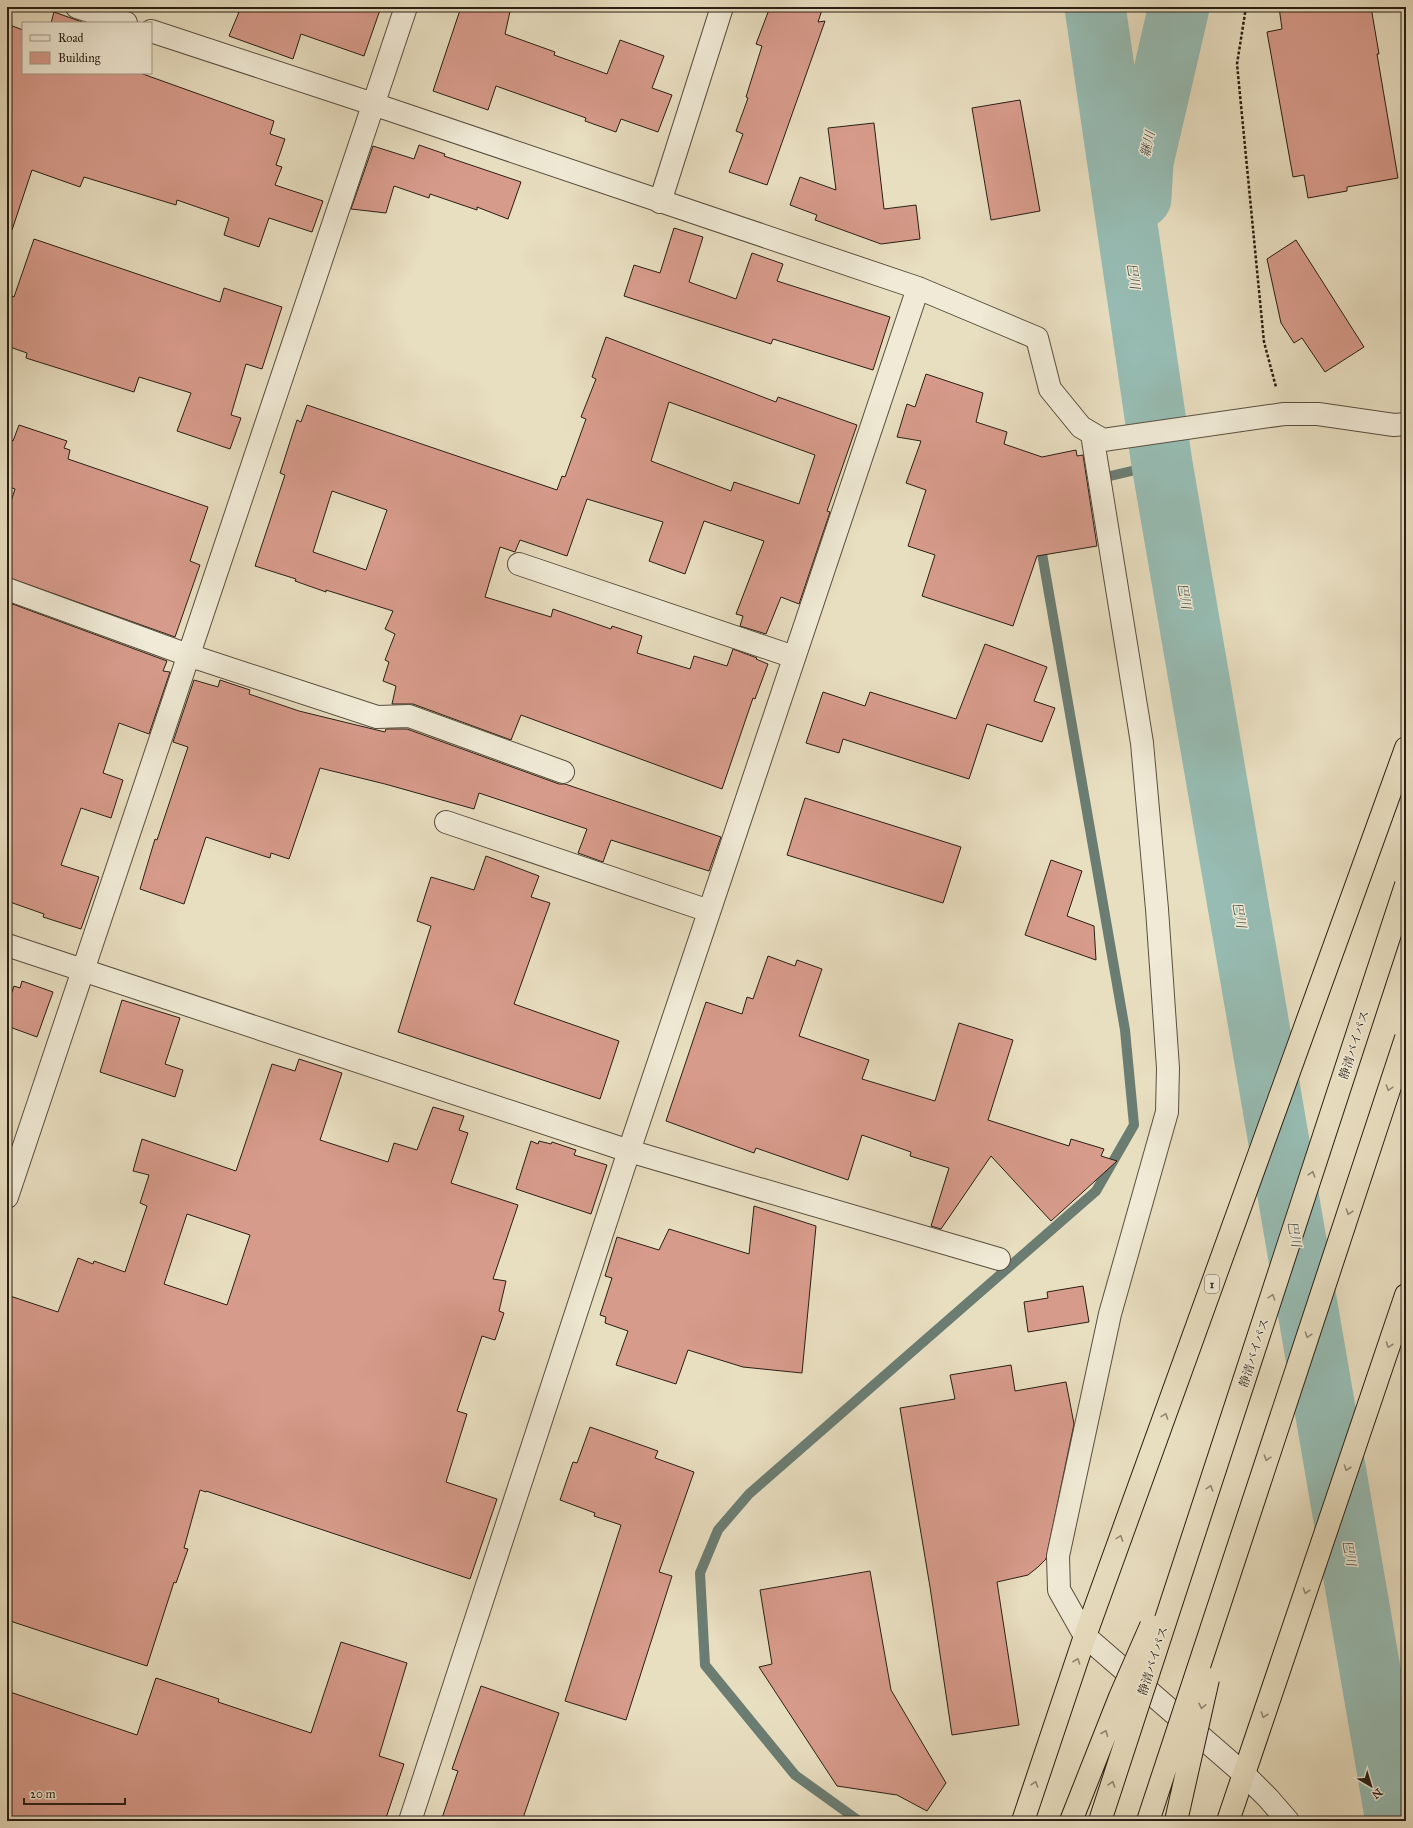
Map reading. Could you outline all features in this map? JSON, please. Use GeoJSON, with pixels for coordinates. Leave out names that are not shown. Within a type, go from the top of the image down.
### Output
{"type":"FeatureCollection","features":[{"type":"Feature","properties":{"kind":"highway","name":"1"},"geometry":{"type":"LineString","coordinates":[[1023,1821],[1085,1636],[1406,748]]}},
{"type":"Feature","properties":{"kind":"highway","name":"静清バイパス"},"geometry":{"type":"LineString","coordinates":[[1100,1821],[1406,884]]}},
{"type":"Feature","properties":{"kind":"highway"},"geometry":{"type":"LineString","coordinates":[[1148,1821],[1406,1038]]}},
{"type":"Feature","properties":{"kind":"highway"},"geometry":{"type":"LineString","coordinates":[[1228,1821],[1406,1295]]}},
{"type":"Feature","properties":{"kind":"highway"},"geometry":{"type":"LineString","coordinates":[[1071,1821],[1120,1697],[1203,1508]]}},
{"type":"Feature","properties":{"kind":"highway"},"geometry":{"type":"LineString","coordinates":[[1176,1821],[1234,1559]]}},
{"type":"Feature","properties":{"kind":"street"},"geometry":{"type":"LineString","coordinates":[[77,7],[123,22]]}},
{"type":"Feature","properties":{"kind":"street"},"geometry":{"type":"LineString","coordinates":[[7,1196],[406,7]]}},
{"type":"Feature","properties":{"kind":"street"},"geometry":{"type":"LineString","coordinates":[[660,202],[722,7]]}},
{"type":"Feature","properties":{"kind":"street"},"geometry":{"type":"LineString","coordinates":[[152,31],[373,104],[918,288],[1037,338],[1050,389],[1081,427],[1098,437],[1277,415],[1318,414],[1394,425],[1406,424]]}},
{"type":"Feature","properties":{"kind":"street"},"geometry":{"type":"LineString","coordinates":[[410,1821],[629,1151],[918,288]]}},
{"type":"Feature","properties":{"kind":"street"},"geometry":{"type":"LineString","coordinates":[[1098,437],[1142,743],[1157,910],[1168,1068],[1167,1112],[1110,1314],[1058,1556],[1059,1590],[1085,1636],[1244,1774],[1288,1821]]}},
{"type":"Feature","properties":{"kind":"street"},"geometry":{"type":"LineString","coordinates":[[519,564],[794,657]]}},
{"type":"Feature","properties":{"kind":"street"},"geometry":{"type":"LineString","coordinates":[[7,590],[188,654],[377,717],[409,716],[563,772]]}},
{"type":"Feature","properties":{"kind":"street"},"geometry":{"type":"LineString","coordinates":[[446,822],[709,911]]}},
{"type":"Feature","properties":{"kind":"street"},"geometry":{"type":"LineString","coordinates":[[7,945],[629,1151],[999,1259]]}},
{"type":"Feature","properties":{"kind":"path"},"geometry":{"type":"LineString","coordinates":[[1246,7],[1237,64],[1264,342],[1277,415]]}},
{"type":"Feature","properties":{"kind":"building"},"geometry":{"type":"Polygon","coordinates":[[[236,7],[381,7],[364,56],[301,34],[293,59],[229,36],[239,12],[235,11],[236,7]]]}},
{"type":"Feature","properties":{"kind":"building"},"geometry":{"type":"Polygon","coordinates":[[[461,7],[511,7],[505,34],[555,52],[554,55],[607,74],[620,40],[664,56],[652,88],[672,95],[658,132],[621,119],[616,132],[585,121],[586,118],[496,86],[488,110],[433,91],[461,7]]]}},
{"type":"Feature","properties":{"kind":"building"},"geometry":{"type":"Polygon","coordinates":[[[770,7],[823,7],[818,22],[825,21],[767,185],[729,172],[743,134],[736,131],[748,98],[746,97],[762,46],[756,44],[770,7]]]}},
{"type":"Feature","properties":{"kind":"building"},"geometry":{"type":"Polygon","coordinates":[[[1279,7],[1371,7],[1379,54],[1377,54],[1398,178],[1347,187],[1347,191],[1308,198],[1304,175],[1293,177],[1267,32],[1282,29],[1279,7]]]}},
{"type":"Feature","properties":{"kind":"building"},"geometry":{"type":"Polygon","coordinates":[[[54,12],[82,22],[51,22],[54,12]]]}},
{"type":"Feature","properties":{"kind":"building"},"geometry":{"type":"Polygon","coordinates":[[[7,24],[22,30],[22,74],[143,74],[274,121],[270,134],[285,139],[276,165],[282,167],[275,185],[323,201],[312,232],[269,218],[259,247],[224,235],[229,218],[177,200],[176,205],[84,177],[80,187],[32,170],[12,230],[7,230],[7,24]]]}},
{"type":"Feature","properties":{"kind":"building"},"geometry":{"type":"Polygon","coordinates":[[[1020,100],[1040,211],[991,220],[972,108],[1020,100]]]}},
{"type":"Feature","properties":{"kind":"building"},"geometry":{"type":"Polygon","coordinates":[[[874,123],[884,209],[916,205],[920,239],[881,244],[815,220],[817,215],[790,205],[800,177],[836,190],[828,128],[874,123]]]}},
{"type":"Feature","properties":{"kind":"building"},"geometry":{"type":"Polygon","coordinates":[[[419,145],[445,154],[444,156],[521,182],[508,219],[477,207],[477,210],[430,194],[429,198],[394,186],[386,213],[351,209],[373,146],[414,159],[419,145]]]}},
{"type":"Feature","properties":{"kind":"building"},"geometry":{"type":"Polygon","coordinates":[[[674,228],[703,237],[689,282],[736,299],[752,253],[783,264],[777,281],[890,317],[873,370],[773,339],[771,344],[624,296],[634,265],[660,273],[674,228]]]}},
{"type":"Feature","properties":{"kind":"building"},"geometry":{"type":"Polygon","coordinates":[[[34,239],[220,302],[224,288],[282,307],[262,369],[246,364],[231,415],[241,418],[230,449],[177,431],[191,393],[139,377],[134,392],[26,358],[27,353],[7,346],[7,294],[14,297],[34,239]]]}},
{"type":"Feature","properties":{"kind":"building"},"geometry":{"type":"Polygon","coordinates":[[[1296,240],[1364,347],[1325,372],[1302,338],[1294,343],[1281,323],[1267,259],[1296,240]]]}},
{"type":"Feature","properties":{"kind":"building"},"geometry":{"type":"Polygon","coordinates":[[[606,337],[776,402],[778,397],[857,425],[827,511],[830,512],[799,604],[781,597],[766,634],[740,626],[743,616],[736,614],[764,541],[704,521],[685,574],[649,561],[663,522],[587,499],[567,556],[520,540],[515,552],[500,547],[485,597],[551,617],[553,609],[611,629],[612,626],[642,636],[637,653],[690,669],[694,656],[727,666],[733,649],[768,664],[755,699],[753,698],[722,789],[521,715],[511,740],[413,704],[392,704],[396,686],[383,681],[389,662],[385,660],[395,634],[385,629],[393,611],[326,590],[326,592],[295,581],[296,579],[255,566],[285,475],[280,473],[297,420],[301,422],[307,405],[557,490],[562,476],[565,477],[586,419],[581,417],[596,379],[592,377],[606,337]],[[669,402],[651,461],[731,491],[734,482],[799,504],[815,455],[669,402]],[[332,491],[313,552],[366,570],[387,510],[332,491]]]}},
{"type":"Feature","properties":{"kind":"building"},"geometry":{"type":"Polygon","coordinates":[[[926,374],[983,393],[976,422],[1007,432],[1004,444],[1042,457],[1076,450],[1077,456],[1083,455],[1097,546],[1037,556],[1013,626],[922,596],[935,555],[908,546],[926,490],[906,483],[921,441],[897,437],[907,404],[915,407],[926,374]]]}},
{"type":"Feature","properties":{"kind":"building"},"geometry":{"type":"Polygon","coordinates":[[[19,425],[67,441],[64,448],[70,450],[68,459],[208,507],[190,561],[200,565],[175,637],[7,577],[7,514],[15,489],[7,486],[7,439],[13,441],[19,425]]]}},
{"type":"Feature","properties":{"kind":"building"},"geometry":{"type":"Polygon","coordinates":[[[7,602],[167,661],[163,671],[170,672],[149,734],[119,723],[103,773],[123,780],[111,818],[81,808],[61,865],[99,877],[81,929],[43,917],[44,914],[7,901],[7,602]]]}},
{"type":"Feature","properties":{"kind":"building"},"geometry":{"type":"Polygon","coordinates":[[[985,644],[1047,667],[1034,701],[1055,708],[1042,742],[987,724],[969,779],[843,739],[839,753],[806,743],[823,692],[865,706],[870,692],[956,719],[985,644]]]}},
{"type":"Feature","properties":{"kind":"building"},"geometry":{"type":"Polygon","coordinates":[[[194,680],[218,687],[220,680],[250,690],[249,694],[299,711],[385,732],[386,729],[407,729],[559,784],[565,784],[721,837],[709,871],[611,840],[603,862],[578,853],[587,829],[479,793],[474,809],[385,784],[320,768],[289,859],[271,853],[270,858],[206,837],[184,904],[140,889],[155,839],[157,840],[188,747],[173,742],[194,680]]]}},
{"type":"Feature","properties":{"kind":"building"},"geometry":{"type":"Polygon","coordinates":[[[805,798],[961,847],[943,903],[787,855],[805,798]]]}},
{"type":"Feature","properties":{"kind":"building"},"geometry":{"type":"Polygon","coordinates":[[[486,856],[539,876],[531,897],[550,903],[514,1004],[619,1041],[600,1099],[398,1032],[431,926],[417,921],[431,877],[474,890],[486,856]]]}},
{"type":"Feature","properties":{"kind":"building"},"geometry":{"type":"Polygon","coordinates":[[[1051,860],[1082,871],[1067,916],[1094,926],[1096,960],[1025,935],[1051,860]]]}},
{"type":"Feature","properties":{"kind":"building"},"geometry":{"type":"Polygon","coordinates":[[[768,956],[795,966],[797,960],[822,969],[799,1036],[869,1060],[862,1079],[935,1101],[959,1023],[1013,1040],[988,1120],[1069,1146],[1071,1139],[1104,1149],[1101,1156],[1117,1161],[1051,1221],[991,1156],[941,1229],[931,1226],[949,1168],[910,1156],[911,1152],[862,1135],[848,1180],[756,1148],[754,1153],[666,1121],[706,1002],[742,1014],[747,997],[753,999],[768,956]]]}},
{"type":"Feature","properties":{"kind":"building"},"geometry":{"type":"Polygon","coordinates":[[[22,981],[53,992],[37,1037],[7,1026],[7,1006],[14,986],[20,988],[22,981]]]}},
{"type":"Feature","properties":{"kind":"building"},"geometry":{"type":"Polygon","coordinates":[[[122,1000],[180,1018],[165,1064],[183,1070],[175,1097],[100,1072],[122,1000]]]}},
{"type":"Feature","properties":{"kind":"building"},"geometry":{"type":"Polygon","coordinates":[[[299,1059],[342,1073],[320,1140],[388,1162],[394,1143],[417,1150],[433,1107],[464,1116],[459,1130],[468,1133],[451,1183],[518,1205],[493,1279],[506,1281],[499,1311],[504,1313],[495,1340],[482,1336],[457,1411],[467,1414],[446,1482],[497,1499],[470,1579],[200,1490],[184,1548],[188,1549],[176,1583],[174,1582],[147,1666],[7,1620],[7,1295],[58,1312],[78,1258],[93,1264],[94,1261],[125,1272],[147,1206],[140,1203],[149,1175],[133,1171],[142,1139],[236,1171],[272,1064],[295,1071],[299,1059]],[[187,1214],[164,1284],[227,1305],[250,1235],[187,1214]]]}},
{"type":"Feature","properties":{"kind":"building"},"geometry":{"type":"Polygon","coordinates":[[[531,1141],[538,1144],[539,1141],[551,1144],[552,1142],[576,1150],[574,1155],[607,1165],[591,1214],[516,1189],[531,1141]]]}},
{"type":"Feature","properties":{"kind":"building"},"geometry":{"type":"Polygon","coordinates":[[[754,1206],[816,1226],[802,1373],[743,1367],[688,1350],[676,1384],[616,1365],[628,1331],[605,1323],[606,1317],[600,1315],[612,1278],[605,1276],[617,1237],[659,1250],[669,1229],[749,1254],[754,1206]]]}},
{"type":"Feature","properties":{"kind":"building"},"geometry":{"type":"Polygon","coordinates":[[[1083,1286],[1089,1322],[1028,1332],[1024,1302],[1048,1298],[1047,1292],[1083,1286]]]}},
{"type":"Feature","properties":{"kind":"building"},"geometry":{"type":"Polygon","coordinates":[[[1011,1365],[1015,1391],[1066,1382],[1074,1424],[1046,1559],[1028,1575],[997,1582],[1019,1725],[952,1735],[930,1587],[900,1408],[955,1399],[950,1375],[1011,1365]]]}},
{"type":"Feature","properties":{"kind":"building"},"geometry":{"type":"Polygon","coordinates":[[[590,1427],[658,1451],[655,1458],[694,1472],[659,1572],[672,1576],[626,1720],[565,1701],[621,1525],[594,1516],[595,1513],[560,1500],[573,1462],[577,1463],[590,1427]]]}},
{"type":"Feature","properties":{"kind":"building"},"geometry":{"type":"Polygon","coordinates":[[[870,1571],[891,1690],[946,1783],[927,1811],[897,1795],[837,1786],[759,1667],[772,1664],[760,1590],[870,1571]]]}},
{"type":"Feature","properties":{"kind":"building"},"geometry":{"type":"Polygon","coordinates":[[[341,1642],[407,1663],[379,1756],[404,1764],[385,1821],[7,1821],[7,1691],[137,1735],[156,1678],[219,1699],[218,1702],[311,1733],[341,1642]]]}},
{"type":"Feature","properties":{"kind":"building"},"geometry":{"type":"Polygon","coordinates":[[[481,1686],[559,1713],[522,1821],[441,1821],[458,1771],[452,1769],[481,1686]]]}},
{"type":"Feature","properties":{"kind":"waterway","name":"巴川"},"geometry":{"type":"LineString","coordinates":[[1095,7],[1162,464],[1396,1821]]}},
{"type":"Feature","properties":{"kind":"waterway","name":"継川"},"geometry":{"type":"LineString","coordinates":[[1141,198],[1143,162],[1179,7]]}},
{"type":"Feature","properties":{"kind":"waterway"},"geometry":{"type":"LineString","coordinates":[[1097,479],[1162,464]]}},
{"type":"Feature","properties":{"kind":"waterway"},"geometry":{"type":"LineString","coordinates":[[859,1821],[795,1775],[705,1665],[700,1573],[718,1530],[749,1494],[1096,1191],[1134,1125],[1125,1030],[1040,542]]}}]}
